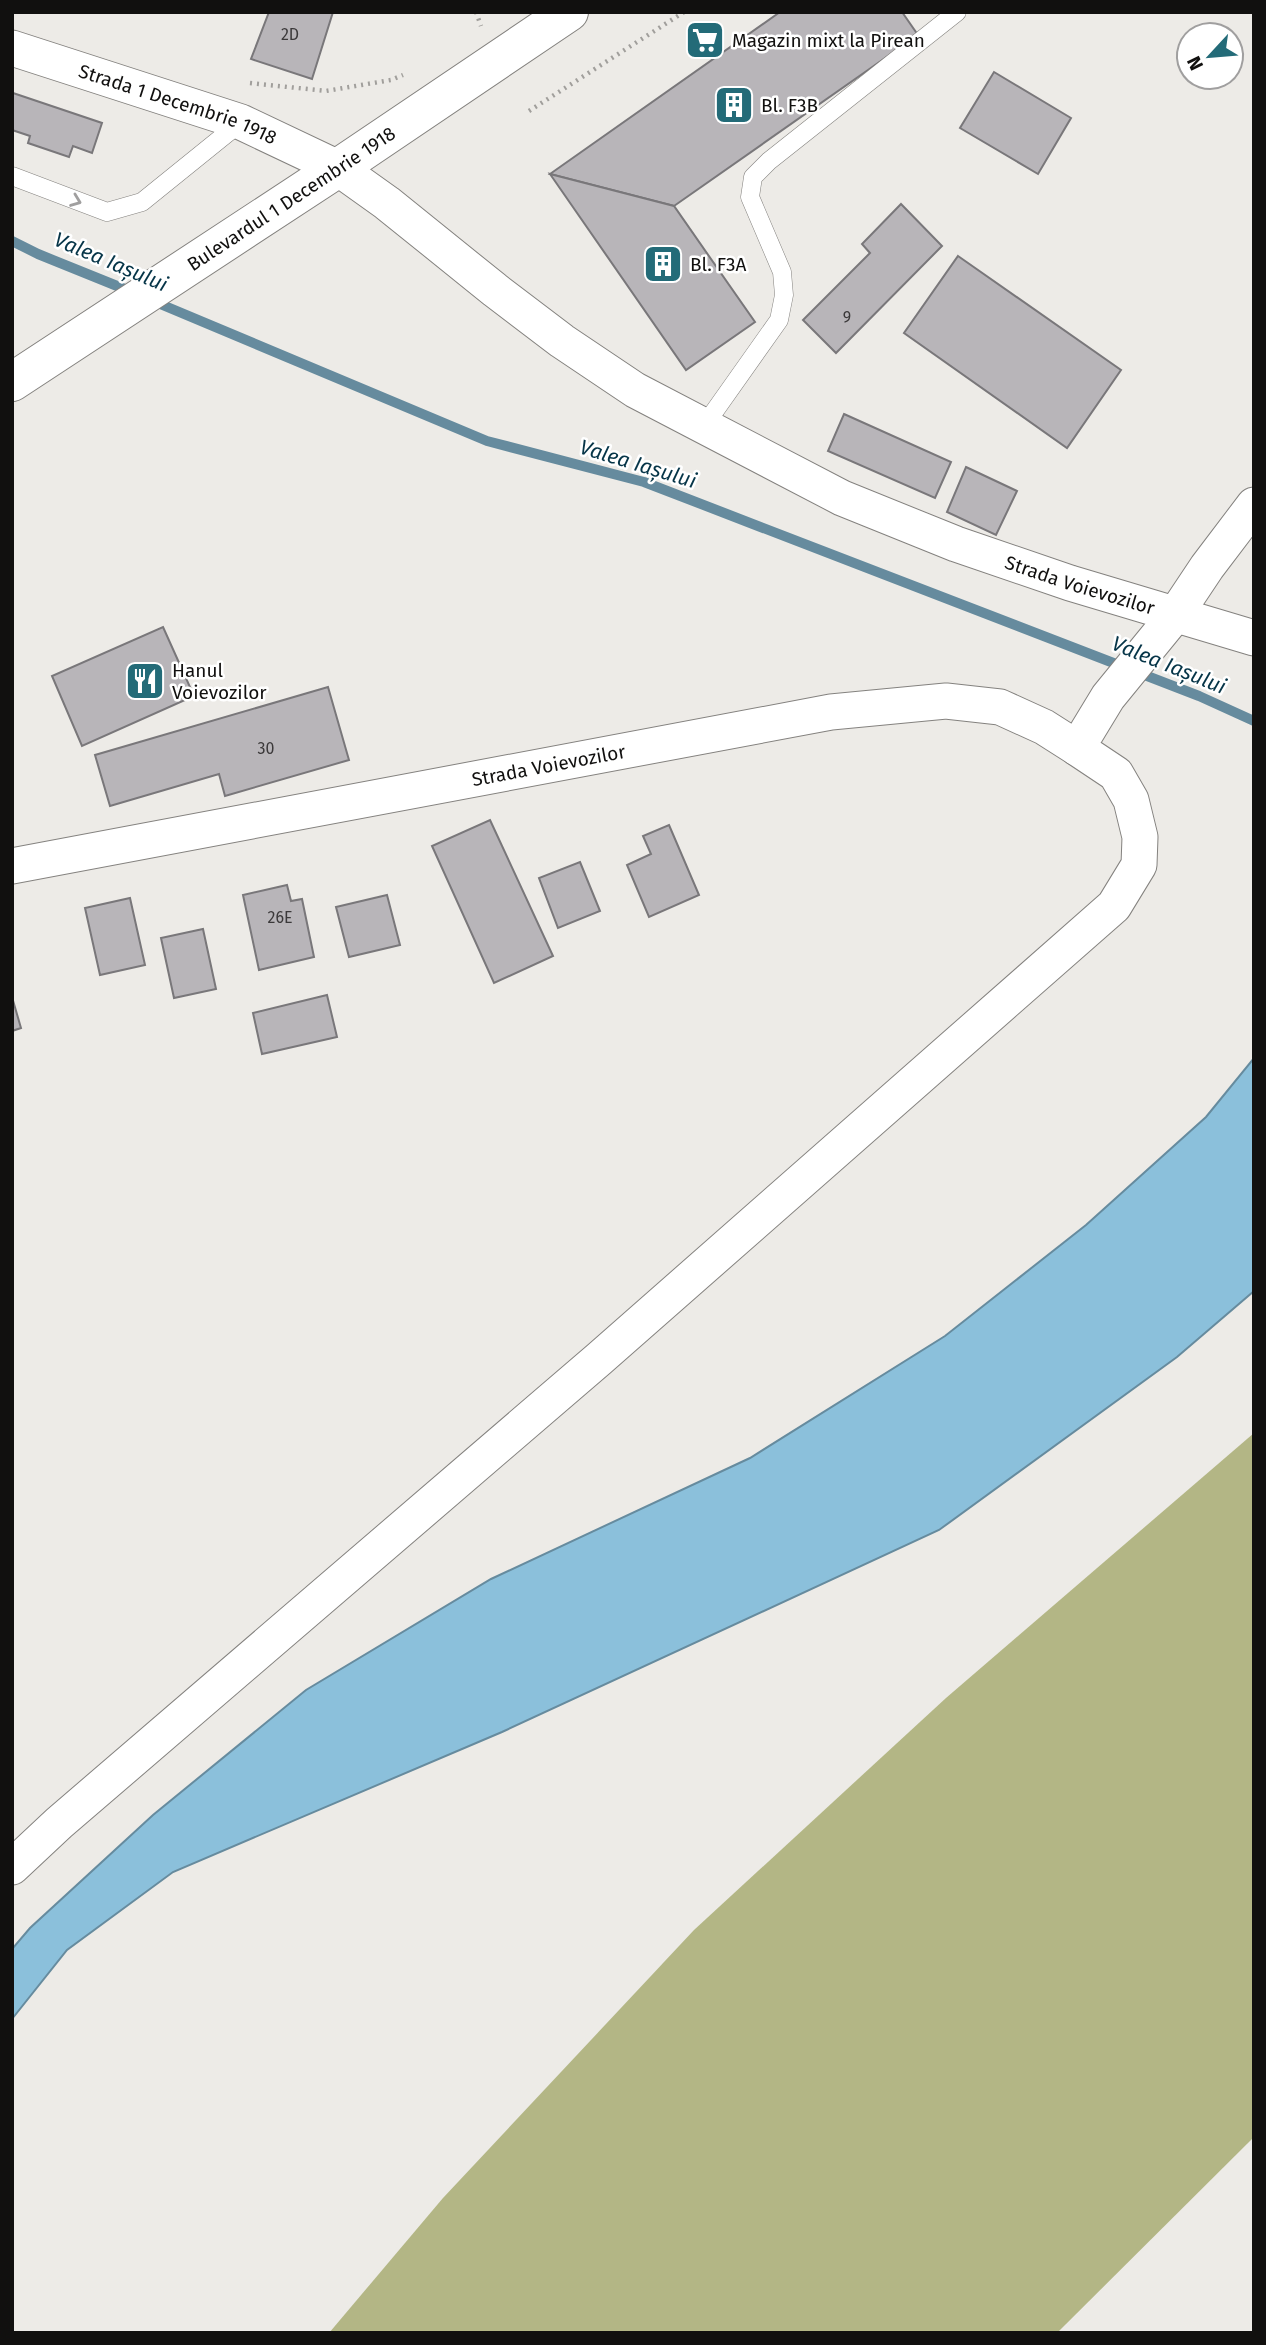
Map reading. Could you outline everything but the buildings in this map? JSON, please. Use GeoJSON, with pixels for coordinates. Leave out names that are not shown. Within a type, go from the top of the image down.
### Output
{"type":"FeatureCollection","features":[{"type":"Feature","properties":{"kind":"main road","name":"Bulevardul 1 Decembrie 1918"},"geometry":{"type":"LineString","coordinates":[[12,382],[338,168],[569,12]]}},
{"type":"Feature","properties":{"kind":"street","name":"Strada 1 Decembrie 1918"},"geometry":{"type":"LineString","coordinates":[[12,48],[240,122],[338,168]]}},
{"type":"Feature","properties":{"kind":"street","name":"Strada Voievozilor"},"geometry":{"type":"LineString","coordinates":[[338,168],[387,203],[562,341],[635,390],[842,498],[956,544],[1070,583],[1254,638]]}},
{"type":"Feature","properties":{"kind":"street","name":"Strada Voievozilor"},"geometry":{"type":"LineString","coordinates":[[1175,615],[1254,505]]}},
{"type":"Feature","properties":{"kind":"street"},"geometry":{"type":"LineString","coordinates":[[1077,748],[1108,697],[1175,615]]}},
{"type":"Feature","properties":{"kind":"street","name":"Strada Voievozilor"},"geometry":{"type":"LineString","coordinates":[[12,866],[831,712],[946,701],[1000,706],[1044,727],[1116,774],[1131,800],[1140,837],[1139,865],[1114,906],[600,1359],[59,1823],[12,1867]]}},
{"type":"Feature","properties":{"kind":"lane"},"geometry":{"type":"LineString","coordinates":[[704,426],[779,320],[784,295],[782,272],[750,197],[753,177],[769,161],[957,12]]}},
{"type":"Feature","properties":{"kind":"lane"},"geometry":{"type":"LineString","coordinates":[[12,176],[107,212],[142,202],[240,122]]}},
{"type":"Feature","properties":{"kind":"path"},"geometry":{"type":"LineString","coordinates":[[529,111],[684,12]]}},
{"type":"Feature","properties":{"kind":"path"},"geometry":{"type":"LineString","coordinates":[[238,82],[326,91],[391,80],[415,70]]}},
{"type":"Feature","properties":{"kind":"green space"},"geometry":{"type":"Polygon","coordinates":[[[1254,1433],[1254,2137],[1057,2333],[329,2333],[443,2198],[694,1930],[946,1698],[1254,1433]]]}},
{"type":"Feature","properties":{"kind":"water"},"geometry":{"type":"Polygon","coordinates":[[[1254,1058],[1254,1291],[1177,1357],[939,1530],[502,1732],[173,1872],[67,1950],[12,2019],[12,1949],[30,1928],[153,1815],[306,1690],[491,1579],[750,1458],[945,1336],[1086,1225],[1206,1117],[1254,1058]]]}},
{"type":"Feature","properties":{"kind":"waterway","name":"Valea Iașului"},"geometry":{"type":"LineString","coordinates":[[12,241],[132,292]]}},
{"type":"Feature","properties":{"kind":"waterway","name":"Valea Iașului"},"geometry":{"type":"LineString","coordinates":[[153,301],[487,441],[644,482],[1199,696],[1254,721]]}},
{"type":"Feature","properties":{"kind":"place","name":"Magazin mixt la Pirean"},"geometry":{"type":"Point","coordinates":[705,40]}},
{"type":"Feature","properties":{"kind":"place","name":"Bl. F3B"},"geometry":{"type":"Point","coordinates":[734,105]}},
{"type":"Feature","properties":{"kind":"place","name":"Bl. F3A"},"geometry":{"type":"Point","coordinates":[663,264]}},
{"type":"Feature","properties":{"kind":"place","name":"Hanul Voievozilor"},"geometry":{"type":"Point","coordinates":[145,681]}}]}
